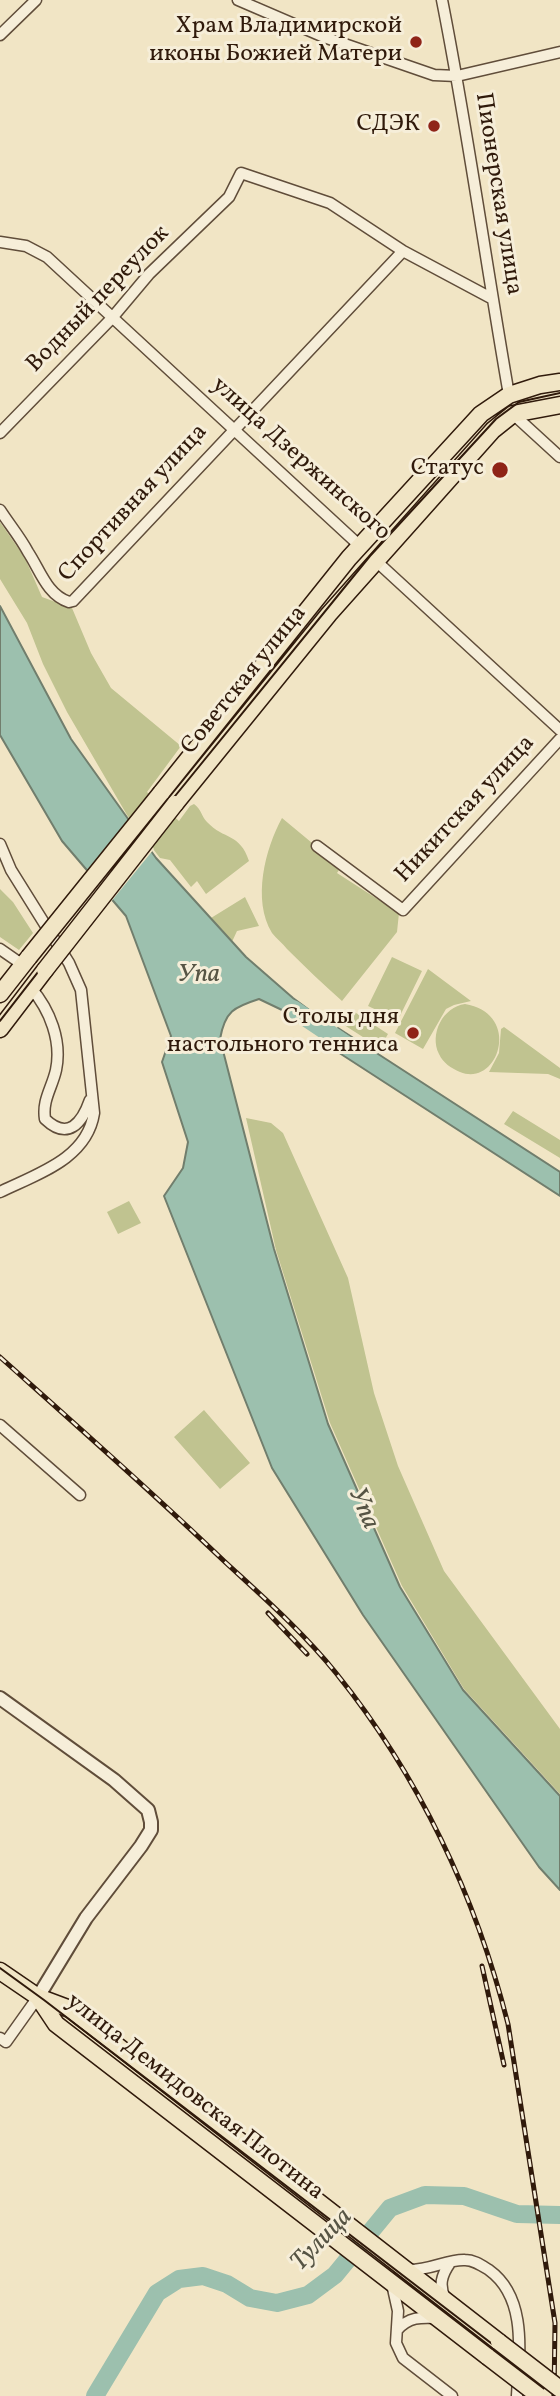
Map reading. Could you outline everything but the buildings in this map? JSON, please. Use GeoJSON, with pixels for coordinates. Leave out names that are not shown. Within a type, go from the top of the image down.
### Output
{"type":"FeatureCollection","features":[{"type":"Feature","properties":{"kind":"main road","name":"Советская улица"},"geometry":{"type":"LineString","coordinates":[[0,994],[360,546],[481,414],[509,396],[540,385],[560,382]]}},
{"type":"Feature","properties":{"kind":"main road"},"geometry":{"type":"LineString","coordinates":[[513,414],[560,405]]}},
{"type":"Feature","properties":{"kind":"main road","name":"Советская улица"},"geometry":{"type":"LineString","coordinates":[[0,1029],[175,804],[329,614],[493,430],[513,414]]}},
{"type":"Feature","properties":{"kind":"main road","name":"улица Дзержинского"},"geometry":{"type":"LineString","coordinates":[[360,546],[375,560]]}},
{"type":"Feature","properties":{"kind":"main road","name":"улица Демидовская Плотина"},"geometry":{"type":"LineString","coordinates":[[0,1971],[38,1997],[70,2009],[560,2389]]}},
{"type":"Feature","properties":{"kind":"main road","name":"улица Демидовская Плотина"},"geometry":{"type":"LineString","coordinates":[[38,1997],[56,2024],[539,2396]]}},
{"type":"Feature","properties":{"kind":"main road"},"geometry":{"type":"LineString","coordinates":[[209,2141],[212,2119]]}},
{"type":"Feature","properties":{"kind":"street"},"geometry":{"type":"LineString","coordinates":[[0,35],[36,0]]}},
{"type":"Feature","properties":{"kind":"street"},"geometry":{"type":"LineString","coordinates":[[238,0],[324,37],[434,75],[457,76],[560,52]]}},
{"type":"Feature","properties":{"kind":"street","name":"Пионерская улица"},"geometry":{"type":"LineString","coordinates":[[442,0],[457,76],[509,396]]}},
{"type":"Feature","properties":{"kind":"street","name":"Водный переулок"},"geometry":{"type":"LineString","coordinates":[[0,433],[112,318],[149,274],[229,197],[241,173],[330,202],[403,251]]}},
{"type":"Feature","properties":{"kind":"street","name":"улица Дзержинского"},"geometry":{"type":"LineString","coordinates":[[0,242],[26,246],[47,257],[360,546]]}},
{"type":"Feature","properties":{"kind":"street"},"geometry":{"type":"LineString","coordinates":[[403,251],[491,298]]}},
{"type":"Feature","properties":{"kind":"street","name":"Спортивная улица"},"geometry":{"type":"LineString","coordinates":[[0,510],[28,551],[47,587],[62,600],[69,602],[107,566],[403,251]]}},
{"type":"Feature","properties":{"kind":"street"},"geometry":{"type":"LineString","coordinates":[[513,414],[560,457]]}},
{"type":"Feature","properties":{"kind":"street","name":"улица Дзержинского"},"geometry":{"type":"LineString","coordinates":[[375,560],[560,730]]}},
{"type":"Feature","properties":{"kind":"street","name":"Никитская улица"},"geometry":{"type":"LineString","coordinates":[[317,846],[403,910],[560,739]]}},
{"type":"Feature","properties":{"kind":"street"},"geometry":{"type":"LineString","coordinates":[[0,844],[11,870],[69,962],[81,990],[94,1113],[92,1126],[80,1146],[49,1168],[0,1192]]}},
{"type":"Feature","properties":{"kind":"street"},"geometry":{"type":"LineString","coordinates":[[0,948],[26,961]]}},
{"type":"Feature","properties":{"kind":"street"},"geometry":{"type":"LineString","coordinates":[[31,988],[51,1022],[58,1050],[56,1071],[45,1099],[45,1119],[63,1129],[72,1128],[85,1113],[91,1096]]}},
{"type":"Feature","properties":{"kind":"street"},"geometry":{"type":"LineString","coordinates":[[0,1425],[80,1495]]}},
{"type":"Feature","properties":{"kind":"street"},"geometry":{"type":"LineString","coordinates":[[0,1698],[114,1780],[148,1810],[151,1822],[150,1830],[141,1846],[86,1918],[38,1997]]}},
{"type":"Feature","properties":{"kind":"street","name":"улица Демидовская Плотина"},"geometry":{"type":"LineString","coordinates":[[0,2038],[6,2042],[38,1997]]}},
{"type":"Feature","properties":{"kind":"street"},"geometry":{"type":"LineString","coordinates":[[402,2269],[418,2270],[463,2260],[478,2263],[497,2276],[513,2300],[519,2330],[517,2396]]}},
{"type":"Feature","properties":{"kind":"street"},"geometry":{"type":"LineString","coordinates":[[446,2303],[441,2280],[450,2263]]}},
{"type":"Feature","properties":{"kind":"street"},"geometry":{"type":"LineString","coordinates":[[392,2283],[397,2298],[396,2343],[403,2358],[452,2396]]}},
{"type":"Feature","properties":{"kind":"street"},"geometry":{"type":"LineString","coordinates":[[397,2331],[404,2322],[413,2318],[438,2318]]}},
{"type":"Feature","properties":{"kind":"shaded area"},"geometry":{"type":"Polygon","coordinates":[[[0,522],[25,558],[42,597],[72,608],[91,653],[111,688],[181,746],[147,792],[179,821],[194,804],[213,828],[236,841],[245,852],[249,861],[206,894],[197,881],[191,887],[170,860],[160,858],[127,815],[67,712],[43,664],[27,623],[0,579],[0,522]]]}},
{"type":"Feature","properties":{"kind":"shaded area"},"geometry":{"type":"Polygon","coordinates":[[[282,818],[341,867],[337,873],[399,913],[397,932],[342,1001],[275,937],[266,920],[263,875],[270,844],[282,818]]]}},
{"type":"Feature","properties":{"kind":"shaded area"},"geometry":{"type":"Polygon","coordinates":[[[0,889],[13,902],[33,933],[19,950],[0,937],[0,889]]]}},
{"type":"Feature","properties":{"kind":"shaded area"},"geometry":{"type":"Polygon","coordinates":[[[245,897],[259,926],[237,931],[231,944],[211,918],[245,897]]]}},
{"type":"Feature","properties":{"kind":"shaded area"},"geometry":{"type":"Polygon","coordinates":[[[392,957],[422,971],[398,1020],[368,1006],[392,957]]]}},
{"type":"Feature","properties":{"kind":"shaded area"},"geometry":{"type":"Polygon","coordinates":[[[428,969],[471,1001],[446,1009],[423,1049],[395,1033],[428,969]]]}},
{"type":"Feature","properties":{"kind":"shaded area"},"geometry":{"type":"Polygon","coordinates":[[[465,1004],[483,1010],[494,1021],[499,1034],[494,1060],[485,1070],[474,1074],[460,1072],[448,1065],[436,1046],[437,1030],[444,1016],[457,1006],[465,1004]]]}},
{"type":"Feature","properties":{"kind":"shaded area"},"geometry":{"type":"Polygon","coordinates":[[[350,1009],[388,1034],[380,1048],[341,1023],[350,1009]]]}},
{"type":"Feature","properties":{"kind":"shaded area"},"geometry":{"type":"Polygon","coordinates":[[[504,1027],[560,1068],[560,1079],[548,1074],[489,1072],[499,1053],[501,1029],[504,1027]]]}},
{"type":"Feature","properties":{"kind":"shaded area"},"geometry":{"type":"Polygon","coordinates":[[[513,1111],[560,1140],[560,1158],[504,1124],[513,1111]]]}},
{"type":"Feature","properties":{"kind":"shaded area"},"geometry":{"type":"Polygon","coordinates":[[[246,1118],[271,1123],[283,1133],[348,1278],[374,1393],[398,1466],[444,1571],[560,1729],[560,1794],[464,1689],[402,1586],[330,1423],[276,1250],[246,1118]]]}},
{"type":"Feature","properties":{"kind":"shaded area"},"geometry":{"type":"Polygon","coordinates":[[[129,1201],[141,1223],[118,1234],[107,1212],[129,1201]]]}},
{"type":"Feature","properties":{"kind":"shaded area"},"geometry":{"type":"Polygon","coordinates":[[[204,1410],[250,1463],[220,1489],[174,1437],[204,1410]]]}},
{"type":"Feature","properties":{"kind":"water","name":"Упа"},"geometry":{"type":"Polygon","coordinates":[[[0,606],[71,739],[156,858],[246,957],[316,1015],[308,1027],[259,999],[232,1011],[225,1022],[220,1039],[274,1249],[328,1424],[400,1587],[463,1690],[560,1796],[560,1890],[539,1867],[363,1615],[272,1468],[164,1196],[183,1168],[188,1142],[162,1062],[171,1036],[126,916],[62,841],[0,735],[0,606]]]}},
{"type":"Feature","properties":{"kind":"water"},"geometry":{"type":"Polygon","coordinates":[[[338,1028],[560,1172],[560,1196],[327,1045],[338,1028]]]}},
{"type":"Feature","properties":{"kind":"pier"},"geometry":{"type":"Polygon","coordinates":[[[131,816],[154,849],[110,903],[85,873],[131,816]]]}},
{"type":"Feature","properties":{"kind":"waterway","name":"Упа"},"geometry":{"type":"LineString","coordinates":[[293,1009],[351,1048]]}},
{"type":"Feature","properties":{"kind":"waterway","name":"Тулица"},"geometry":{"type":"LineString","coordinates":[[95,2396],[157,2293],[179,2279],[203,2276],[227,2284],[250,2298],[277,2303],[308,2295],[335,2275],[390,2208],[425,2195],[464,2196],[517,2214],[560,2215]]}},
{"type":"Feature","properties":{"kind":"tram line"},"geometry":{"type":"LineString","coordinates":[[0,1021],[171,801],[370,556],[496,419],[519,402],[560,393]]}},
{"type":"Feature","properties":{"kind":"tram line"},"geometry":{"type":"LineString","coordinates":[[0,1968],[560,2396]]}},
{"type":"Feature","properties":{"kind":"railway"},"geometry":{"type":"LineString","coordinates":[[0,1357],[169,1509],[310,1643],[366,1712],[418,1796],[461,1884],[495,1977],[508,2024],[555,2323],[554,2396]]}},
{"type":"Feature","properties":{"kind":"railway"},"geometry":{"type":"LineString","coordinates":[[268,1613],[307,1654]]}},
{"type":"Feature","properties":{"kind":"railway"},"geometry":{"type":"LineString","coordinates":[[482,1966],[504,2065]]}},
{"type":"Feature","properties":{"kind":"place","name":"Храм Владимирской иконы Божией Матери"},"geometry":{"type":"Point","coordinates":[416,42]}},
{"type":"Feature","properties":{"kind":"place","name":"СДЭК"},"geometry":{"type":"Point","coordinates":[434,126]}},
{"type":"Feature","properties":{"kind":"place","name":"Статус"},"geometry":{"type":"Point","coordinates":[500,470]}},
{"type":"Feature","properties":{"kind":"place","name":"Cтолы дня настольного тенниса"},"geometry":{"type":"Point","coordinates":[413,1033]}}]}
